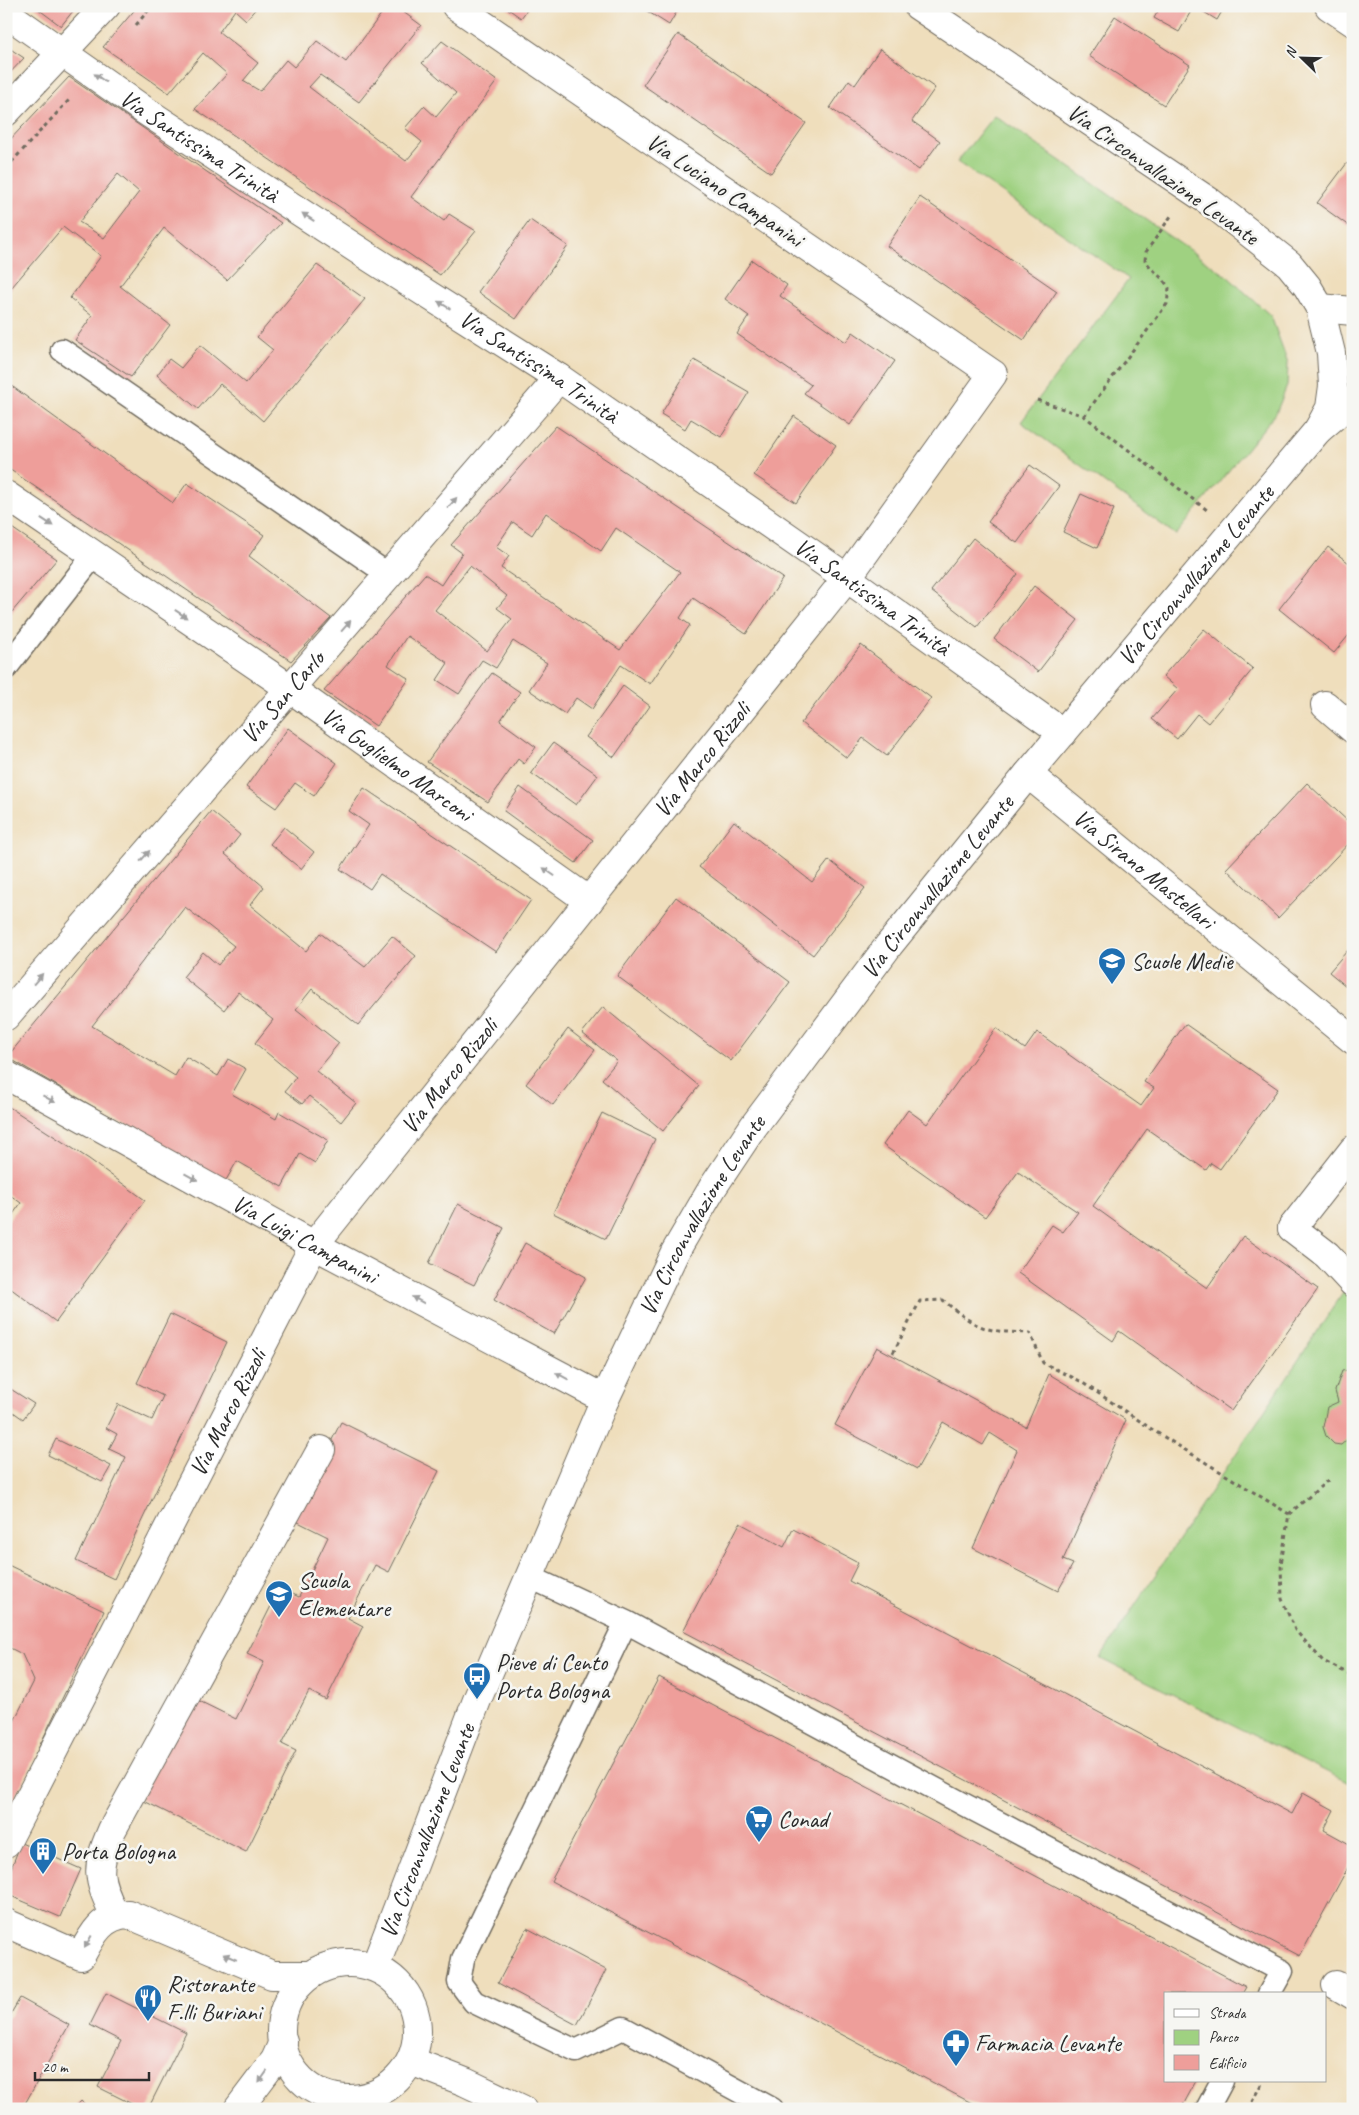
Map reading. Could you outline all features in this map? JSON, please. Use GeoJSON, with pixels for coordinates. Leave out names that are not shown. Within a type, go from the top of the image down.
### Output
{"type":"FeatureCollection","features":[{"type":"Feature","properties":{"kind":"street"},"geometry":{"type":"LineString","coordinates":[[6,112],[106,6]]}},
{"type":"Feature","properties":{"kind":"street","name":"Via Luciano Campanini"},"geometry":{"type":"LineString","coordinates":[[456,6],[993,374]]}},
{"type":"Feature","properties":{"kind":"street","name":"Via Circonvallazione Levante"},"geometry":{"type":"LineString","coordinates":[[375,1968],[478,1700],[605,1399],[675,1252],[713,1187],[753,1127],[889,945],[1028,774],[1318,430],[1330,408],[1333,386],[1331,353],[1320,308],[1307,286],[1289,264],[1191,190],[918,6]]}},
{"type":"Feature","properties":{"kind":"street"},"geometry":{"type":"LineString","coordinates":[[1329,6],[1353,22]]}},
{"type":"Feature","properties":{"kind":"street","name":"Via Santissima Trinità"},"geometry":{"type":"LineString","coordinates":[[6,13],[144,110],[559,378],[847,578],[1063,733]]}},
{"type":"Feature","properties":{"kind":"street"},"geometry":{"type":"LineString","coordinates":[[1320,308],[1353,311]]}},
{"type":"Feature","properties":{"kind":"street","name":"Via Marco Rizzoli"},"geometry":{"type":"LineString","coordinates":[[6,1843],[314,1245],[847,578],[993,374]]}},
{"type":"Feature","properties":{"kind":"street","name":"Via San Carlo"},"geometry":{"type":"LineString","coordinates":[[6,1016],[559,378]]}},
{"type":"Feature","properties":{"kind":"street"},"geometry":{"type":"LineString","coordinates":[[1318,430],[1353,400]]}},
{"type":"Feature","properties":{"kind":"street","name":"Via Guglielmo Marconi"},"geometry":{"type":"LineString","coordinates":[[6,495],[291,689],[589,901]]}},
{"type":"Feature","properties":{"kind":"street"},"geometry":{"type":"LineString","coordinates":[[1325,705],[1353,729]]}},
{"type":"Feature","properties":{"kind":"street","name":"Via Sirano Mastellari"},"geometry":{"type":"LineString","coordinates":[[1028,774],[1353,1040]]}},
{"type":"Feature","properties":{"kind":"street","name":"Via Luigi Campanini"},"geometry":{"type":"LineString","coordinates":[[6,1075],[314,1245],[605,1399]]}},
{"type":"Feature","properties":{"kind":"street"},"geometry":{"type":"LineString","coordinates":[[1353,1150],[1292,1228],[1327,1255],[1353,1283]]}},
{"type":"Feature","properties":{"kind":"street"},"geometry":{"type":"LineString","coordinates":[[114,1914],[101,1884],[101,1854],[112,1830],[321,1450]]}},
{"type":"Feature","properties":{"kind":"street"},"geometry":{"type":"LineString","coordinates":[[6,1924],[81,1956],[93,1933],[114,1914],[128,1914],[272,1975],[310,1975]]}},
{"type":"Feature","properties":{"kind":"street"},"geometry":{"type":"LineString","coordinates":[[353,1962],[375,1968],[394,1979],[408,1996],[414,2010],[417,2039],[410,2061],[400,2076],[386,2088],[370,2096],[352,2099],[333,2097],[319,2092],[295,2072],[285,2054],[283,2014],[294,1992],[310,1975],[330,1965],[353,1962]]}},
{"type":"Feature","properties":{"kind":"street"},"geometry":{"type":"LineString","coordinates":[[238,2109],[275,2060],[283,2042]]}},
{"type":"Feature","properties":{"kind":"street"},"geometry":{"type":"LineString","coordinates":[[410,2061],[465,2082],[522,2109]]}},
{"type":"Feature","properties":{"kind":"street"},"geometry":{"type":"LineString","coordinates":[[308,2109],[333,2097]]}},
{"type":"Feature","properties":{"kind":"lane"},"geometry":{"type":"LineString","coordinates":[[62,350],[389,575]]}},
{"type":"Feature","properties":{"kind":"lane"},"geometry":{"type":"LineString","coordinates":[[6,668],[94,555]]}},
{"type":"Feature","properties":{"kind":"lane"},"geometry":{"type":"LineString","coordinates":[[530,1576],[626,1622],[957,1800],[1282,1971],[1270,1992]]}},
{"type":"Feature","properties":{"kind":"lane"},"geometry":{"type":"LineString","coordinates":[[626,1622],[463,1959],[459,1982],[474,2002],[576,2051],[622,2028],[772,2109]]}},
{"type":"Feature","properties":{"kind":"lane"},"geometry":{"type":"LineString","coordinates":[[1207,2109],[1221,2082]]}},
{"type":"Feature","properties":{"kind":"path"},"geometry":{"type":"LineString","coordinates":[[1084,416],[1167,304],[1169,288],[1162,276],[1150,268],[1145,260],[1146,252],[1191,190]]}},
{"type":"Feature","properties":{"kind":"path"},"geometry":{"type":"LineString","coordinates":[[1037,400],[1084,416],[1233,530]]}},
{"type":"Feature","properties":{"kind":"path"},"geometry":{"type":"LineString","coordinates":[[893,1353],[920,1301],[943,1300],[967,1321],[995,1333],[1030,1333],[1043,1363],[1080,1381],[1156,1432],[1289,1514]]}},
{"type":"Feature","properties":{"kind":"path"},"geometry":{"type":"LineString","coordinates":[[1328,1480],[1289,1514],[1281,1564],[1282,1600],[1295,1630],[1323,1660],[1353,1676]]}},
{"type":"Feature","properties":{"kind":"path"},"geometry":{"type":"LineString","coordinates":[[1248,2109],[1262,2082]]}},
{"type":"Feature","properties":{"kind":"green space"},"geometry":{"type":"Polygon","coordinates":[[[994,115],[1227,276],[1271,316],[1288,363],[1287,386],[1276,413],[1176,535],[1021,422],[1129,279],[957,162],[994,115]]]}},
{"type":"Feature","properties":{"kind":"green space"},"geometry":{"type":"Polygon","coordinates":[[[1353,1278],[1353,1785],[1100,1658],[1353,1278]]]}},
{"type":"Feature","properties":{"kind":"building"},"geometry":{"type":"Polygon","coordinates":[[[34,6],[77,6],[61,26],[34,6]]]}},
{"type":"Feature","properties":{"kind":"building"},"geometry":{"type":"Polygon","coordinates":[[[138,6],[258,6],[246,20],[235,10],[219,32],[258,63],[243,81],[260,91],[286,60],[294,67],[317,41],[346,62],[387,6],[395,6],[421,25],[359,102],[320,75],[309,87],[406,161],[422,142],[405,128],[424,106],[436,117],[456,93],[422,63],[442,41],[497,81],[411,197],[444,221],[449,214],[476,231],[440,275],[195,109],[227,74],[203,53],[169,93],[103,47],[138,6]]]}},
{"type":"Feature","properties":{"kind":"building"},"geometry":{"type":"Polygon","coordinates":[[[504,6],[530,6],[521,18],[504,6]]]}},
{"type":"Feature","properties":{"kind":"building"},"geometry":{"type":"Polygon","coordinates":[[[639,6],[680,6],[669,25],[639,6]]]}},
{"type":"Feature","properties":{"kind":"building"},"geometry":{"type":"Polygon","coordinates":[[[1161,6],[1194,6],[1179,32],[1154,18],[1161,6]]]}},
{"type":"Feature","properties":{"kind":"building"},"geometry":{"type":"Polygon","coordinates":[[[1194,6],[1225,6],[1217,20],[1194,6]]]}},
{"type":"Feature","properties":{"kind":"building"},"geometry":{"type":"Polygon","coordinates":[[[1115,16],[1190,65],[1164,105],[1089,56],[1115,16]]]}},
{"type":"Feature","properties":{"kind":"building"},"geometry":{"type":"Polygon","coordinates":[[[678,34],[806,123],[771,173],[643,85],[678,34]]]}},
{"type":"Feature","properties":{"kind":"building"},"geometry":{"type":"Polygon","coordinates":[[[6,46],[24,58],[6,77],[6,46]]]}},
{"type":"Feature","properties":{"kind":"building"},"geometry":{"type":"Polygon","coordinates":[[[880,49],[935,88],[912,121],[940,141],[919,170],[830,108],[849,80],[855,85],[880,49]]]}},
{"type":"Feature","properties":{"kind":"building"},"geometry":{"type":"Polygon","coordinates":[[[69,77],[281,223],[227,280],[164,228],[120,286],[170,325],[131,377],[75,340],[92,316],[70,298],[101,256],[63,227],[6,294],[6,144],[69,77]],[[118,174],[79,222],[104,238],[139,192],[118,174]]]}},
{"type":"Feature","properties":{"kind":"building"},"geometry":{"type":"Polygon","coordinates":[[[1347,163],[1353,167],[1353,229],[1317,203],[1347,163]]]}},
{"type":"Feature","properties":{"kind":"building"},"geometry":{"type":"Polygon","coordinates":[[[920,197],[1057,291],[1024,340],[887,246],[920,197]]]}},
{"type":"Feature","properties":{"kind":"building"},"geometry":{"type":"Polygon","coordinates":[[[530,220],[568,246],[516,319],[478,292],[530,220]]]}},
{"type":"Feature","properties":{"kind":"building"},"geometry":{"type":"Polygon","coordinates":[[[752,260],[787,285],[780,296],[846,342],[853,332],[895,361],[850,425],[804,393],[811,385],[737,334],[749,316],[725,299],[752,260]]]}},
{"type":"Feature","properties":{"kind":"building"},"geometry":{"type":"Polygon","coordinates":[[[317,265],[365,299],[263,421],[220,384],[198,409],[157,375],[169,359],[181,368],[200,345],[246,383],[273,350],[257,337],[317,265]]]}},
{"type":"Feature","properties":{"kind":"building"},"geometry":{"type":"Polygon","coordinates":[[[694,360],[749,392],[721,437],[691,419],[685,429],[661,414],[694,360]]]}},
{"type":"Feature","properties":{"kind":"building"},"geometry":{"type":"Polygon","coordinates":[[[6,382],[173,503],[187,483],[264,535],[249,556],[331,618],[291,661],[6,467],[6,382]]]}},
{"type":"Feature","properties":{"kind":"building"},"geometry":{"type":"Polygon","coordinates":[[[794,416],[836,445],[796,503],[754,475],[794,416]]]}},
{"type":"Feature","properties":{"kind":"building"},"geometry":{"type":"Polygon","coordinates":[[[556,426],[783,578],[746,634],[693,598],[680,618],[690,625],[650,684],[621,665],[592,709],[576,698],[565,714],[529,690],[547,663],[513,641],[496,668],[482,660],[459,694],[437,680],[448,663],[407,636],[388,665],[409,679],[376,726],[324,691],[425,574],[441,585],[462,553],[451,545],[556,426]],[[546,513],[532,535],[513,522],[496,547],[509,556],[501,568],[620,650],[680,572],[616,528],[601,551],[546,513]],[[470,566],[435,610],[487,651],[512,619],[497,608],[507,596],[470,566]]]}},
{"type":"Feature","properties":{"kind":"building"},"geometry":{"type":"Polygon","coordinates":[[[1030,465],[1059,486],[1017,543],[988,522],[1030,465]]]}},
{"type":"Feature","properties":{"kind":"building"},"geometry":{"type":"Polygon","coordinates":[[[1081,494],[1114,509],[1097,548],[1063,532],[1081,494]]]}},
{"type":"Feature","properties":{"kind":"building"},"geometry":{"type":"Polygon","coordinates":[[[6,524],[57,559],[6,619],[6,524]]]}},
{"type":"Feature","properties":{"kind":"building"},"geometry":{"type":"Polygon","coordinates":[[[973,538],[1018,574],[977,627],[931,591],[973,538]]]}},
{"type":"Feature","properties":{"kind":"building"},"geometry":{"type":"Polygon","coordinates":[[[1328,547],[1353,566],[1353,630],[1334,653],[1279,609],[1328,547]]]}},
{"type":"Feature","properties":{"kind":"building"},"geometry":{"type":"Polygon","coordinates":[[[1034,586],[1078,620],[1038,672],[994,639],[1034,586]]]}},
{"type":"Feature","properties":{"kind":"building"},"geometry":{"type":"Polygon","coordinates":[[[1204,629],[1253,669],[1208,723],[1197,714],[1177,739],[1152,719],[1178,689],[1163,676],[1204,629]]]}},
{"type":"Feature","properties":{"kind":"building"},"geometry":{"type":"Polygon","coordinates":[[[861,645],[931,698],[887,756],[863,738],[847,758],[801,723],[861,645]]]}},
{"type":"Feature","properties":{"kind":"building"},"geometry":{"type":"Polygon","coordinates":[[[492,673],[520,692],[500,721],[536,747],[524,764],[518,759],[488,802],[427,762],[492,673]]]}},
{"type":"Feature","properties":{"kind":"building"},"geometry":{"type":"Polygon","coordinates":[[[623,686],[650,706],[614,757],[586,737],[623,686]]]}},
{"type":"Feature","properties":{"kind":"building"},"geometry":{"type":"Polygon","coordinates":[[[288,728],[337,763],[314,796],[295,783],[276,808],[246,787],[288,728]]]}},
{"type":"Feature","properties":{"kind":"building"},"geometry":{"type":"Polygon","coordinates":[[[553,743],[598,775],[576,805],[531,773],[553,743]]]}},
{"type":"Feature","properties":{"kind":"building"},"geometry":{"type":"Polygon","coordinates":[[[1307,783],[1353,826],[1353,839],[1278,918],[1226,869],[1307,783]]]}},
{"type":"Feature","properties":{"kind":"building"},"geometry":{"type":"Polygon","coordinates":[[[520,787],[593,840],[576,863],[504,811],[520,787]]]}},
{"type":"Feature","properties":{"kind":"building"},"geometry":{"type":"Polygon","coordinates":[[[364,788],[531,900],[496,952],[380,874],[370,889],[340,869],[369,825],[349,811],[364,788]]]}},
{"type":"Feature","properties":{"kind":"building"},"geometry":{"type":"Polygon","coordinates":[[[211,811],[240,835],[225,854],[264,887],[250,905],[306,951],[320,933],[365,967],[392,936],[416,956],[358,1025],[312,989],[296,1009],[339,1043],[316,1071],[356,1103],[341,1122],[309,1096],[302,1104],[285,1091],[296,1077],[255,1043],[273,1020],[238,992],[224,1010],[183,977],[203,952],[218,965],[234,946],[185,907],[92,1026],[175,1076],[186,1057],[218,1076],[228,1059],[246,1069],[232,1094],[276,1119],[279,1112],[328,1140],[315,1163],[300,1154],[282,1187],[237,1161],[225,1182],[7,1057],[211,811]]]}},
{"type":"Feature","properties":{"kind":"building"},"geometry":{"type":"Polygon","coordinates":[[[734,821],[812,882],[829,860],[865,888],[813,955],[699,867],[734,821]]]}},
{"type":"Feature","properties":{"kind":"building"},"geometry":{"type":"Polygon","coordinates":[[[284,827],[314,852],[301,869],[270,844],[284,827]]]}},
{"type":"Feature","properties":{"kind":"building"},"geometry":{"type":"Polygon","coordinates":[[[676,897],[790,982],[731,1061],[617,976],[676,897]]]}},
{"type":"Feature","properties":{"kind":"building"},"geometry":{"type":"Polygon","coordinates":[[[1353,944],[1353,992],[1329,972],[1353,944]]]}},
{"type":"Feature","properties":{"kind":"building"},"geometry":{"type":"Polygon","coordinates":[[[603,1007],[699,1086],[663,1131],[602,1079],[617,1061],[582,1033],[603,1007]]]}},
{"type":"Feature","properties":{"kind":"building"},"geometry":{"type":"Polygon","coordinates":[[[1185,1024],[1278,1089],[1220,1169],[1211,1163],[1206,1170],[1147,1129],[1093,1206],[1207,1288],[1243,1236],[1318,1289],[1231,1411],[1119,1331],[1113,1341],[1018,1273],[1052,1225],[1063,1232],[1078,1212],[1018,1172],[985,1217],[883,1145],[908,1110],[927,1124],[996,1028],[1025,1049],[1037,1032],[1141,1106],[1154,1088],[1144,1082],[1185,1024]]]}},
{"type":"Feature","properties":{"kind":"building"},"geometry":{"type":"Polygon","coordinates":[[[568,1029],[595,1050],[553,1105],[526,1084],[568,1029]]]}},
{"type":"Feature","properties":{"kind":"building"},"geometry":{"type":"Polygon","coordinates":[[[6,1105],[89,1159],[145,1200],[56,1322],[6,1285],[6,1224],[21,1203],[6,1192],[6,1105]]]}},
{"type":"Feature","properties":{"kind":"building"},"geometry":{"type":"Polygon","coordinates":[[[602,1113],[655,1139],[606,1239],[553,1213],[602,1113]]]}},
{"type":"Feature","properties":{"kind":"building"},"geometry":{"type":"Polygon","coordinates":[[[458,1204],[504,1228],[474,1285],[429,1263],[458,1204]]]}},
{"type":"Feature","properties":{"kind":"building"},"geometry":{"type":"Polygon","coordinates":[[[525,1243],[586,1277],[554,1334],[494,1300],[525,1243]]]}},
{"type":"Feature","properties":{"kind":"building"},"geometry":{"type":"Polygon","coordinates":[[[170,1314],[227,1342],[114,1579],[76,1561],[126,1457],[109,1449],[117,1434],[106,1428],[118,1404],[152,1420],[163,1396],[137,1383],[170,1314]]]}},
{"type":"Feature","properties":{"kind":"building"},"geometry":{"type":"Polygon","coordinates":[[[877,1347],[1026,1427],[1049,1374],[1126,1420],[1063,1560],[1073,1564],[1058,1591],[973,1548],[1017,1450],[990,1433],[983,1445],[943,1422],[917,1469],[835,1425],[877,1347]]]}},
{"type":"Feature","properties":{"kind":"building"},"geometry":{"type":"Polygon","coordinates":[[[1353,1369],[1353,1447],[1349,1438],[1341,1445],[1334,1444],[1326,1436],[1323,1427],[1327,1407],[1338,1402],[1335,1391],[1342,1371],[1353,1369]]]}},
{"type":"Feature","properties":{"kind":"building"},"geometry":{"type":"Polygon","coordinates":[[[6,1386],[34,1404],[23,1419],[9,1409],[6,1413],[6,1386]]]}},
{"type":"Feature","properties":{"kind":"building"},"geometry":{"type":"Polygon","coordinates":[[[341,1422],[439,1471],[389,1572],[375,1565],[348,1618],[363,1626],[326,1700],[309,1691],[282,1744],[296,1751],[246,1852],[140,1799],[191,1697],[236,1719],[264,1662],[247,1654],[280,1588],[299,1597],[328,1537],[292,1519],[341,1422]]]}},
{"type":"Feature","properties":{"kind":"building"},"geometry":{"type":"Polygon","coordinates":[[[56,1439],[111,1466],[102,1482],[48,1455],[56,1439]]]}},
{"type":"Feature","properties":{"kind":"building"},"geometry":{"type":"Polygon","coordinates":[[[740,1523],[784,1547],[793,1529],[858,1563],[849,1581],[1292,1814],[1303,1793],[1334,1810],[1324,1830],[1353,1846],[1353,1858],[1300,1956],[683,1631],[740,1523]]]}},
{"type":"Feature","properties":{"kind":"building"},"geometry":{"type":"Polygon","coordinates":[[[6,1564],[104,1611],[6,1816],[6,1737],[34,1681],[22,1654],[6,1646],[6,1564]]]}},
{"type":"Feature","properties":{"kind":"building"},"geometry":{"type":"Polygon","coordinates":[[[659,1677],[1246,1987],[1243,1992],[1164,1992],[1164,2082],[1195,2082],[1181,2109],[983,2109],[551,1881],[659,1677]]]}},
{"type":"Feature","properties":{"kind":"building","name":"Porta Bologna"},"geometry":{"type":"Polygon","coordinates":[[[21,1843],[81,1869],[60,1917],[6,1894],[6,1881],[21,1843]]]}},
{"type":"Feature","properties":{"kind":"building"},"geometry":{"type":"Polygon","coordinates":[[[527,1928],[606,1970],[577,2025],[498,1983],[527,1928]]]}},
{"type":"Feature","properties":{"kind":"building"},"geometry":{"type":"Polygon","coordinates":[[[106,1993],[186,2033],[148,2109],[142,2109],[98,2087],[121,2041],[90,2025],[106,1993]]]}},
{"type":"Feature","properties":{"kind":"building"},"geometry":{"type":"Polygon","coordinates":[[[20,1998],[69,2025],[22,2109],[6,2109],[6,2022],[20,1998]]]}},
{"type":"Feature","properties":{"kind":"building"},"geometry":{"type":"Polygon","coordinates":[[[81,2101],[90,2109],[74,2109],[81,2101]]]}},
{"type":"Feature","properties":{"kind":"place","name":"Scuole Medie"},"geometry":{"type":"Point","coordinates":[1112,985]}},
{"type":"Feature","properties":{"kind":"place","name":"Scuola Elementare"},"geometry":{"type":"Point","coordinates":[279,1618]}},
{"type":"Feature","properties":{"kind":"place","name":"Pieve di Cento Porta Bologna"},"geometry":{"type":"Point","coordinates":[477,1700]}},
{"type":"Feature","properties":{"kind":"place","name":"Conad"},"geometry":{"type":"Point","coordinates":[759,1843]}},
{"type":"Feature","properties":{"kind":"place","name":"Porta Bologna"},"geometry":{"type":"Point","coordinates":[43,1875]}},
{"type":"Feature","properties":{"kind":"place","name":"Ristorante F.lli Buriani"},"geometry":{"type":"Point","coordinates":[148,2022]}},
{"type":"Feature","properties":{"kind":"place","name":"Farmacia Levante"},"geometry":{"type":"Point","coordinates":[956,2067]}}]}
